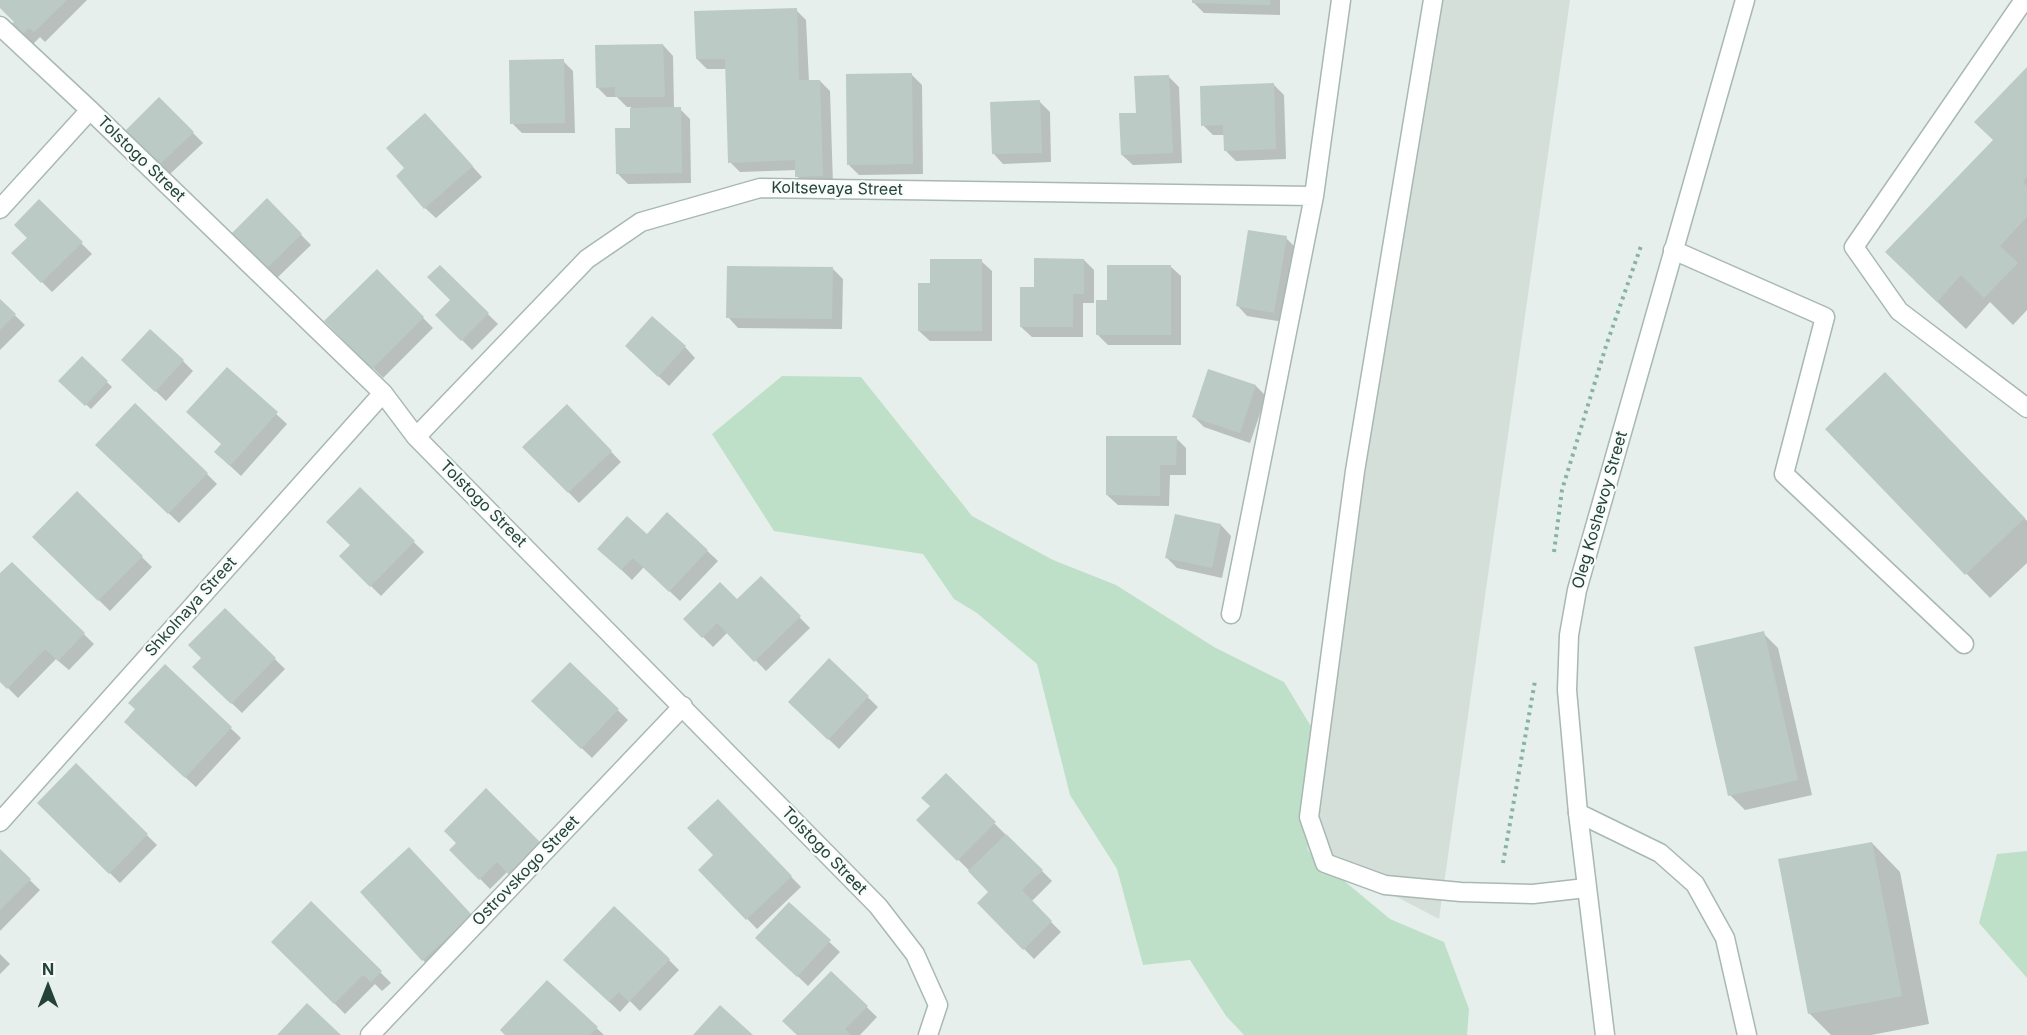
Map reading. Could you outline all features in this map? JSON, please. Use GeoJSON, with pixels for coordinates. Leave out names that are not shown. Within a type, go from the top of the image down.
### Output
{"type":"FeatureCollection","features":[{"type":"Feature","properties":{"kind":"street"},"geometry":{"type":"LineString","coordinates":[[1230,614],[1314,196],[1341,0]]}},
{"type":"Feature","properties":{"kind":"street"},"geometry":{"type":"LineString","coordinates":[[1433,0],[1355,471],[1309,817],[1325,863],[1385,885],[1461,892],[1533,894],[1586,888]]}},
{"type":"Feature","properties":{"kind":"street","name":"Oleg Koshevoy Street"},"geometry":{"type":"LineString","coordinates":[[1605,1035],[1578,813],[1567,690],[1569,634],[1577,590],[1745,0]]}},
{"type":"Feature","properties":{"kind":"street"},"geometry":{"type":"LineString","coordinates":[[2024,0],[1854,247],[1899,311],[2027,408]]}},
{"type":"Feature","properties":{"kind":"street","name":"Tolstogo Street"},"geometry":{"type":"LineString","coordinates":[[0,26],[383,393],[416,437],[878,906],[915,954],[938,1005],[928,1035]]}},
{"type":"Feature","properties":{"kind":"street"},"geometry":{"type":"LineString","coordinates":[[0,209],[90,110]]}},
{"type":"Feature","properties":{"kind":"street","name":"Koltsevaya Street"},"geometry":{"type":"LineString","coordinates":[[416,437],[587,259],[641,222],[760,188],[1314,196]]}},
{"type":"Feature","properties":{"kind":"street"},"geometry":{"type":"LineString","coordinates":[[1673,250],[1825,317],[1784,474],[1964,644]]}},
{"type":"Feature","properties":{"kind":"street","name":"Shkolnaya Street"},"geometry":{"type":"LineString","coordinates":[[0,822],[383,393]]}},
{"type":"Feature","properties":{"kind":"street","name":"Ostrovskogo Street"},"geometry":{"type":"LineString","coordinates":[[370,1035],[683,706]]}},
{"type":"Feature","properties":{"kind":"street"},"geometry":{"type":"LineString","coordinates":[[1578,813],[1660,853],[1695,884],[1725,938],[1747,1035]]}},
{"type":"Feature","properties":{"kind":"shaded area"},"geometry":{"type":"Polygon","coordinates":[[[1428,0],[1570,0],[1439,919],[1307,850],[1326,751],[1428,0]]]}},
{"type":"Feature","properties":{"kind":"green space"},"geometry":{"type":"Polygon","coordinates":[[[782,376],[861,377],[972,516],[1053,560],[1116,585],[1214,647],[1284,682],[1326,751],[1307,850],[1390,919],[1444,942],[1469,1009],[1467,1035],[1244,1035],[1226,1016],[1190,960],[1143,965],[1117,869],[1070,795],[1037,664],[977,613],[954,599],[923,554],[774,531],[712,434],[782,376]]]}},
{"type":"Feature","properties":{"kind":"green space"},"geometry":{"type":"Polygon","coordinates":[[[2027,851],[2027,978],[1979,923],[1997,854],[2027,851]]]}},
{"type":"Feature","properties":{"kind":"building"},"geometry":{"type":"Polygon","coordinates":[[[0,0],[67,0],[34,32],[29,28],[20,37],[9,26],[14,22],[0,8],[0,0]]]}},
{"type":"Feature","properties":{"kind":"building"},"geometry":{"type":"Polygon","coordinates":[[[1192,0],[1270,0],[1270,5],[1192,3],[1192,0]]]}},
{"type":"Feature","properties":{"kind":"building"},"geometry":{"type":"Polygon","coordinates":[[[797,8],[799,80],[820,80],[823,176],[795,177],[795,160],[728,163],[725,59],[696,59],[694,11],[797,8]]]}},
{"type":"Feature","properties":{"kind":"building"},"geometry":{"type":"Polygon","coordinates":[[[663,44],[665,97],[615,97],[615,87],[596,88],[595,45],[663,44]]]}},
{"type":"Feature","properties":{"kind":"building"},"geometry":{"type":"Polygon","coordinates":[[[564,59],[565,123],[510,124],[509,60],[564,59]]]}},
{"type":"Feature","properties":{"kind":"building"},"geometry":{"type":"Polygon","coordinates":[[[2027,67],[2027,177],[2023,182],[2027,186],[2027,217],[2000,246],[2018,263],[1984,298],[1961,275],[1937,302],[1885,252],[1993,140],[1974,122],[2027,67]]]}},
{"type":"Feature","properties":{"kind":"building"},"geometry":{"type":"Polygon","coordinates":[[[912,73],[913,164],[847,165],[846,74],[912,73]]]}},
{"type":"Feature","properties":{"kind":"building"},"geometry":{"type":"Polygon","coordinates":[[[1169,75],[1173,153],[1121,155],[1119,113],[1136,113],[1134,76],[1169,75]]]}},
{"type":"Feature","properties":{"kind":"building"},"geometry":{"type":"Polygon","coordinates":[[[1274,83],[1276,149],[1224,151],[1223,125],[1201,126],[1200,86],[1274,83]]]}},
{"type":"Feature","properties":{"kind":"building"},"geometry":{"type":"Polygon","coordinates":[[[159,97],[194,132],[158,166],[124,132],[159,97]]]}},
{"type":"Feature","properties":{"kind":"building"},"geometry":{"type":"Polygon","coordinates":[[[1040,100],[1042,153],[992,154],[990,102],[1040,100]]]}},
{"type":"Feature","properties":{"kind":"building"},"geometry":{"type":"Polygon","coordinates":[[[681,107],[682,173],[616,174],[615,128],[630,128],[630,108],[681,107]]]}},
{"type":"Feature","properties":{"kind":"building"},"geometry":{"type":"Polygon","coordinates":[[[425,113],[473,166],[424,209],[396,176],[404,168],[386,148],[425,113]]]}},
{"type":"Feature","properties":{"kind":"building"},"geometry":{"type":"Polygon","coordinates":[[[267,198],[302,234],[266,269],[231,234],[267,198]]]}},
{"type":"Feature","properties":{"kind":"building"},"geometry":{"type":"Polygon","coordinates":[[[39,199],[83,242],[41,283],[11,253],[27,238],[14,225],[39,199]]]}},
{"type":"Feature","properties":{"kind":"building"},"geometry":{"type":"Polygon","coordinates":[[[1248,230],[1287,236],[1274,313],[1236,306],[1248,230]]]}},
{"type":"Feature","properties":{"kind":"building"},"geometry":{"type":"Polygon","coordinates":[[[1034,258],[1084,259],[1084,294],[1073,294],[1073,327],[1020,327],[1020,287],[1034,287],[1034,258]]]}},
{"type":"Feature","properties":{"kind":"building"},"geometry":{"type":"Polygon","coordinates":[[[930,259],[982,259],[982,331],[918,331],[918,283],[930,283],[930,259]]]}},
{"type":"Feature","properties":{"kind":"building"},"geometry":{"type":"Polygon","coordinates":[[[440,265],[489,313],[461,341],[435,315],[450,300],[427,277],[440,265]]]}},
{"type":"Feature","properties":{"kind":"building"},"geometry":{"type":"Polygon","coordinates":[[[1107,265],[1171,265],[1171,335],[1096,335],[1096,300],[1107,300],[1107,265]]]}},
{"type":"Feature","properties":{"kind":"building"},"geometry":{"type":"Polygon","coordinates":[[[727,266],[833,267],[832,319],[726,318],[727,266]]]}},
{"type":"Feature","properties":{"kind":"building"},"geometry":{"type":"Polygon","coordinates":[[[377,269],[424,317],[372,369],[324,321],[377,269]]]}},
{"type":"Feature","properties":{"kind":"building"},"geometry":{"type":"Polygon","coordinates":[[[0,299],[16,314],[0,330],[0,299]]]}},
{"type":"Feature","properties":{"kind":"building"},"geometry":{"type":"Polygon","coordinates":[[[652,316],[686,346],[658,377],[625,346],[652,316]]]}},
{"type":"Feature","properties":{"kind":"building"},"geometry":{"type":"Polygon","coordinates":[[[150,329],[184,360],[155,392],[121,360],[150,329]]]}},
{"type":"Feature","properties":{"kind":"building"},"geometry":{"type":"Polygon","coordinates":[[[82,356],[108,381],[85,406],[58,381],[82,356]]]}},
{"type":"Feature","properties":{"kind":"building"},"geometry":{"type":"Polygon","coordinates":[[[227,367],[278,412],[230,466],[214,452],[221,444],[186,412],[227,367]]]}},
{"type":"Feature","properties":{"kind":"building"},"geometry":{"type":"Polygon","coordinates":[[[1208,369],[1256,385],[1240,433],[1192,417],[1208,369]]]}},
{"type":"Feature","properties":{"kind":"building"},"geometry":{"type":"Polygon","coordinates":[[[1885,372],[2025,518],[1965,575],[1825,429],[1885,372]]]}},
{"type":"Feature","properties":{"kind":"building"},"geometry":{"type":"Polygon","coordinates":[[[135,403],[208,473],[168,514],[95,445],[135,403]]]}},
{"type":"Feature","properties":{"kind":"building"},"geometry":{"type":"Polygon","coordinates":[[[567,404],[612,451],[568,493],[522,447],[567,404]]]}},
{"type":"Feature","properties":{"kind":"building"},"geometry":{"type":"Polygon","coordinates":[[[1106,436],[1177,436],[1176,465],[1160,465],[1160,496],[1106,495],[1106,436]]]}},
{"type":"Feature","properties":{"kind":"building"},"geometry":{"type":"Polygon","coordinates":[[[360,487],[415,541],[370,587],[339,556],[350,545],[326,522],[360,487]]]}},
{"type":"Feature","properties":{"kind":"building"},"geometry":{"type":"Polygon","coordinates":[[[77,491],[143,556],[98,601],[32,537],[77,491]]]}},
{"type":"Feature","properties":{"kind":"building"},"geometry":{"type":"Polygon","coordinates":[[[667,512],[708,550],[669,592],[633,558],[621,570],[597,549],[627,516],[647,534],[667,512]]]}},
{"type":"Feature","properties":{"kind":"building"},"geometry":{"type":"Polygon","coordinates":[[[1175,514],[1221,524],[1212,568],[1165,558],[1175,514]]]}},
{"type":"Feature","properties":{"kind":"building"},"geometry":{"type":"Polygon","coordinates":[[[12,562],[85,633],[58,661],[45,649],[7,689],[0,682],[0,573],[12,562]]]}},
{"type":"Feature","properties":{"kind":"building"},"geometry":{"type":"Polygon","coordinates":[[[761,576],[801,616],[754,662],[717,623],[702,638],[683,619],[720,582],[737,599],[761,576]]]}},
{"type":"Feature","properties":{"kind":"building"},"geometry":{"type":"Polygon","coordinates":[[[225,608],[276,658],[231,704],[192,667],[201,658],[188,645],[225,608]]]}},
{"type":"Feature","properties":{"kind":"building"},"geometry":{"type":"Polygon","coordinates":[[[1764,631],[1798,780],[1728,796],[1694,647],[1764,631]]]}},
{"type":"Feature","properties":{"kind":"building"},"geometry":{"type":"Polygon","coordinates":[[[829,658],[869,696],[828,740],[788,702],[829,658]]]}},
{"type":"Feature","properties":{"kind":"building"},"geometry":{"type":"Polygon","coordinates":[[[570,662],[619,709],[581,749],[531,701],[570,662]]]}},
{"type":"Feature","properties":{"kind":"building"},"geometry":{"type":"Polygon","coordinates":[[[165,664],[232,727],[185,778],[124,722],[135,709],[128,703],[165,664]]]}},
{"type":"Feature","properties":{"kind":"building"},"geometry":{"type":"Polygon","coordinates":[[[76,763],[148,834],[109,874],[37,803],[76,763]]]}},
{"type":"Feature","properties":{"kind":"building"},"geometry":{"type":"Polygon","coordinates":[[[946,773],[996,822],[957,861],[916,820],[930,806],[921,798],[946,773]]]}},
{"type":"Feature","properties":{"kind":"building"},"geometry":{"type":"Polygon","coordinates":[[[486,788],[542,844],[510,876],[497,862],[479,880],[449,850],[456,843],[444,831],[486,788]]]}},
{"type":"Feature","properties":{"kind":"building"},"geometry":{"type":"Polygon","coordinates":[[[718,799],[792,876],[746,920],[698,870],[713,855],[687,828],[718,799]]]}},
{"type":"Feature","properties":{"kind":"building"},"geometry":{"type":"Polygon","coordinates":[[[1006,834],[1043,870],[1022,890],[1052,921],[1023,950],[977,903],[988,892],[968,871],[1006,834]]]}},
{"type":"Feature","properties":{"kind":"building"},"geometry":{"type":"Polygon","coordinates":[[[1872,842],[1902,996],[1808,1014],[1778,859],[1872,842]]]}},
{"type":"Feature","properties":{"kind":"building"},"geometry":{"type":"Polygon","coordinates":[[[409,847],[472,915],[422,961],[360,892],[409,847]]]}},
{"type":"Feature","properties":{"kind":"building"},"geometry":{"type":"Polygon","coordinates":[[[0,849],[31,879],[0,910],[0,849]]]}},
{"type":"Feature","properties":{"kind":"building"},"geometry":{"type":"Polygon","coordinates":[[[311,901],[382,971],[371,982],[363,975],[334,1004],[271,942],[311,901]]]}},
{"type":"Feature","properties":{"kind":"building"},"geometry":{"type":"Polygon","coordinates":[[[789,902],[831,940],[797,977],[755,938],[789,902]]]}},
{"type":"Feature","properties":{"kind":"building"},"geometry":{"type":"Polygon","coordinates":[[[614,906],[670,959],[629,1002],[619,992],[609,1002],[563,960],[614,906]]]}},
{"type":"Feature","properties":{"kind":"building"},"geometry":{"type":"Polygon","coordinates":[[[831,971],[868,1006],[845,1029],[851,1035],[797,1035],[782,1021],[831,971]]]}},
{"type":"Feature","properties":{"kind":"building"},"geometry":{"type":"Polygon","coordinates":[[[547,980],[598,1027],[590,1035],[505,1035],[500,1030],[547,980]]]}},
{"type":"Feature","properties":{"kind":"building"},"geometry":{"type":"Polygon","coordinates":[[[307,1003],[341,1035],[277,1035],[307,1003]]]}},
{"type":"Feature","properties":{"kind":"building"},"geometry":{"type":"Polygon","coordinates":[[[720,1005],[753,1035],[693,1035],[720,1005]]]}}]}
